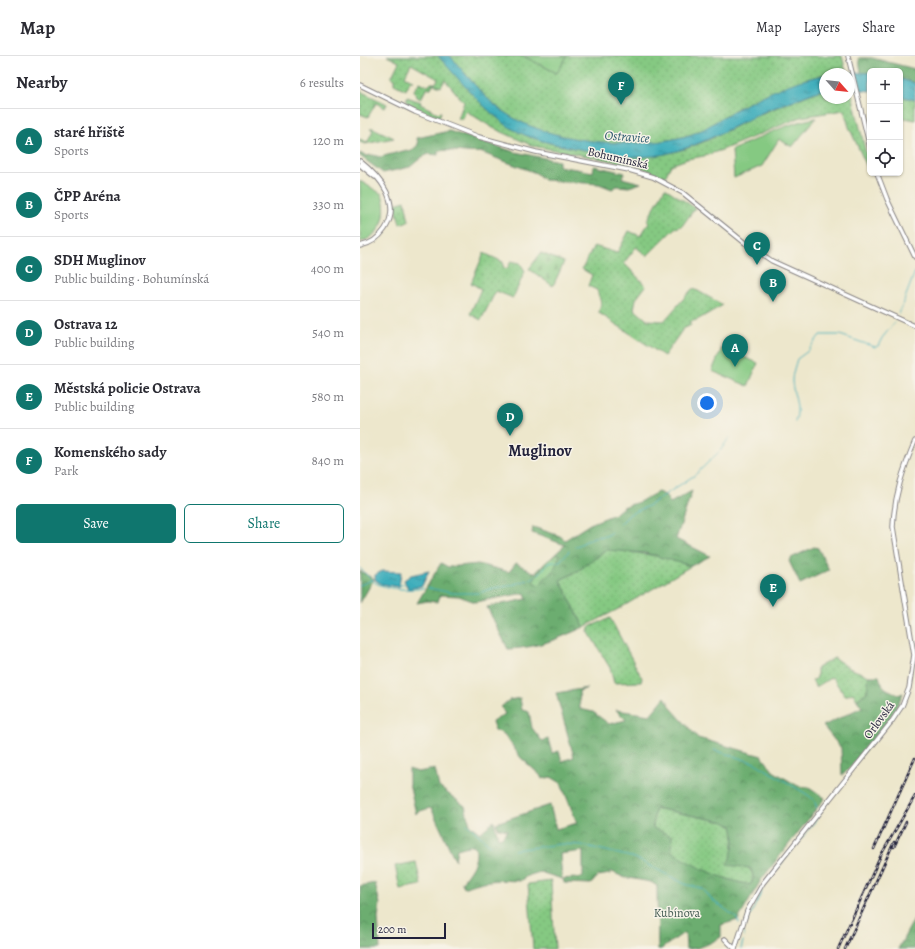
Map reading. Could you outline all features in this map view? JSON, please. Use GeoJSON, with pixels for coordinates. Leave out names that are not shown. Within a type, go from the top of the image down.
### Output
{"type":"FeatureCollection","features":[{"type":"Feature","properties":{"kind":"main road"},"geometry":{"type":"LineString","coordinates":[[848,57],[868,140]]}},
{"type":"Feature","properties":{"kind":"main road","name":"Bohumínská"},"geometry":{"type":"LineString","coordinates":[[360,85],[415,112],[479,137],[526,150],[630,170],[653,177],[683,193],[745,243],[772,261],[915,326]]}},
{"type":"Feature","properties":{"kind":"main road"},"geometry":{"type":"LineString","coordinates":[[360,161],[379,180],[390,199],[389,219],[384,229],[378,237],[360,246]]}},
{"type":"Feature","properties":{"kind":"main road"},"geometry":{"type":"LineString","coordinates":[[360,165],[379,180]]}},
{"type":"Feature","properties":{"kind":"main road"},"geometry":{"type":"LineString","coordinates":[[878,176],[887,200],[915,257]]}},
{"type":"Feature","properties":{"kind":"main road","name":"Orlovská"},"geometry":{"type":"LineString","coordinates":[[735,949],[747,911],[761,886],[892,721],[899,711],[910,688],[914,669],[913,640],[893,527],[898,485],[915,441]]}},
{"type":"Feature","properties":{"kind":"main road"},"geometry":{"type":"LineString","coordinates":[[725,939],[735,949]]}},
{"type":"Feature","properties":{"kind":"green space"},"geometry":{"type":"Polygon","coordinates":[[[387,56],[438,56],[485,106],[525,135],[549,143],[612,155],[663,154],[685,149],[706,141],[760,114],[819,91],[819,104],[854,104],[867,157],[867,167],[849,127],[844,110],[801,117],[722,150],[704,156],[687,159],[671,165],[665,177],[635,165],[533,146],[493,128],[466,111],[462,119],[458,119],[464,102],[445,80],[441,87],[433,84],[431,88],[426,89],[421,99],[417,97],[414,90],[420,82],[428,86],[431,83],[436,83],[438,79],[411,64],[405,76],[414,81],[410,81],[406,90],[394,84],[394,79],[391,78],[399,62],[387,56]]]}},
{"type":"Feature","properties":{"kind":"green space"},"geometry":{"type":"Polygon","coordinates":[[[450,56],[523,56],[557,73],[567,56],[842,56],[845,68],[819,68],[819,76],[758,98],[736,109],[703,130],[682,137],[658,142],[605,142],[552,134],[529,126],[509,116],[493,104],[450,56]]]}},
{"type":"Feature","properties":{"kind":"green space"},"geometry":{"type":"Polygon","coordinates":[[[523,56],[567,56],[557,73],[523,56]]]}},
{"type":"Feature","properties":{"kind":"green space"},"geometry":{"type":"Polygon","coordinates":[[[859,58],[872,58],[915,69],[915,83],[903,80],[903,68],[867,68],[867,73],[861,73],[859,58]]]}},
{"type":"Feature","properties":{"kind":"green space"},"geometry":{"type":"Polygon","coordinates":[[[360,91],[387,104],[385,108],[376,103],[368,117],[360,114],[360,91]]]}},
{"type":"Feature","properties":{"kind":"green space"},"geometry":{"type":"Polygon","coordinates":[[[407,97],[421,102],[420,104],[438,113],[441,112],[439,117],[406,104],[407,97]]]}},
{"type":"Feature","properties":{"kind":"green space"},"geometry":{"type":"Polygon","coordinates":[[[903,97],[915,100],[915,120],[903,118],[903,97]]]}},
{"type":"Feature","properties":{"kind":"green space"},"geometry":{"type":"Polygon","coordinates":[[[816,118],[792,147],[779,139],[762,166],[734,178],[732,150],[783,127],[816,118]]]}},
{"type":"Feature","properties":{"kind":"green space"},"geometry":{"type":"Polygon","coordinates":[[[370,128],[394,138],[365,144],[360,142],[360,139],[367,143],[373,130],[370,128]]]}},
{"type":"Feature","properties":{"kind":"green space"},"geometry":{"type":"Polygon","coordinates":[[[449,131],[515,152],[559,161],[559,166],[593,172],[594,166],[625,173],[622,178],[641,183],[629,187],[617,186],[612,189],[599,184],[544,180],[536,173],[480,152],[438,151],[438,155],[429,154],[422,157],[410,167],[383,173],[360,156],[360,153],[365,156],[373,155],[380,157],[407,150],[410,152],[418,145],[417,138],[449,131]]]}},
{"type":"Feature","properties":{"kind":"green space"},"geometry":{"type":"Polygon","coordinates":[[[360,181],[382,194],[385,209],[382,223],[374,235],[360,242],[360,181]]]}},
{"type":"Feature","properties":{"kind":"green space"},"geometry":{"type":"Polygon","coordinates":[[[665,188],[695,208],[682,226],[675,228],[647,256],[636,247],[624,263],[646,286],[636,299],[634,309],[647,320],[664,321],[692,289],[723,305],[697,320],[689,322],[691,325],[683,329],[664,356],[599,313],[601,303],[597,290],[588,286],[592,275],[582,269],[594,246],[617,253],[629,231],[640,236],[649,223],[647,221],[665,188]]]}},
{"type":"Feature","properties":{"kind":"green space"},"geometry":{"type":"Polygon","coordinates":[[[405,201],[409,221],[400,224],[395,204],[405,201]]]}},
{"type":"Feature","properties":{"kind":"green space"},"geometry":{"type":"Polygon","coordinates":[[[484,253],[503,262],[503,267],[507,269],[511,261],[520,263],[525,271],[513,298],[496,291],[481,320],[470,314],[481,289],[471,283],[484,253]]]}},
{"type":"Feature","properties":{"kind":"green space"},"geometry":{"type":"Polygon","coordinates":[[[541,253],[564,262],[553,286],[529,269],[541,253]]]}},
{"type":"Feature","properties":{"kind":"green space"},"geometry":{"type":"Polygon","coordinates":[[[722,348],[758,363],[748,386],[712,371],[722,348]]]}},
{"type":"Feature","properties":{"kind":"green space"},"geometry":{"type":"Polygon","coordinates":[[[692,491],[676,539],[710,556],[691,566],[645,553],[606,550],[578,571],[560,580],[584,627],[565,635],[538,645],[508,649],[487,607],[527,599],[525,593],[475,602],[459,596],[440,595],[438,602],[428,601],[417,603],[441,563],[448,567],[478,564],[509,572],[516,563],[535,573],[565,545],[532,533],[533,527],[560,536],[565,540],[590,524],[615,514],[623,507],[639,502],[658,492],[665,495],[670,503],[692,491]]]}},
{"type":"Feature","properties":{"kind":"green space"},"geometry":{"type":"Polygon","coordinates":[[[814,547],[818,548],[829,570],[800,584],[789,561],[791,558],[814,547]]]}},
{"type":"Feature","properties":{"kind":"green space"},"geometry":{"type":"Polygon","coordinates":[[[610,549],[664,557],[691,566],[622,607],[584,627],[560,580],[578,571],[606,550],[610,549]]]}},
{"type":"Feature","properties":{"kind":"green space"},"geometry":{"type":"Polygon","coordinates":[[[556,554],[560,555],[554,569],[539,585],[533,582],[545,563],[556,554]]]}},
{"type":"Feature","properties":{"kind":"green space"},"geometry":{"type":"Polygon","coordinates":[[[360,571],[374,579],[360,603],[360,571]]]}},
{"type":"Feature","properties":{"kind":"green space"},"geometry":{"type":"Polygon","coordinates":[[[610,618],[642,678],[641,682],[614,683],[610,668],[588,631],[589,627],[610,618]]]}},
{"type":"Feature","properties":{"kind":"green space"},"geometry":{"type":"Polygon","coordinates":[[[834,658],[849,668],[869,676],[867,692],[857,700],[853,693],[845,696],[832,677],[816,687],[812,681],[817,678],[817,668],[834,658]]]}},
{"type":"Feature","properties":{"kind":"green space"},"geometry":{"type":"Polygon","coordinates":[[[869,676],[879,676],[884,687],[898,695],[903,693],[884,726],[859,758],[842,776],[841,748],[823,726],[862,707],[857,700],[867,692],[869,676]]]}},
{"type":"Feature","properties":{"kind":"green space","name":"Kubínova"},"geometry":{"type":"Polygon","coordinates":[[[588,688],[579,691],[580,709],[593,712],[609,724],[626,720],[616,710],[650,715],[665,697],[672,709],[698,738],[762,756],[773,771],[798,786],[809,787],[825,798],[761,880],[738,920],[721,925],[721,937],[704,946],[686,949],[685,932],[661,949],[658,949],[657,886],[651,882],[623,877],[610,871],[610,874],[598,876],[591,884],[564,883],[563,879],[583,877],[583,851],[560,854],[562,879],[540,872],[527,876],[520,881],[493,881],[463,887],[462,882],[471,870],[475,861],[475,846],[472,845],[457,849],[455,860],[432,810],[430,808],[417,812],[416,814],[409,783],[409,769],[418,772],[435,769],[439,787],[465,806],[470,825],[480,833],[494,821],[498,838],[502,837],[508,830],[498,828],[496,823],[550,805],[556,829],[577,823],[561,783],[551,777],[542,779],[540,775],[521,758],[504,734],[495,730],[492,722],[505,714],[501,707],[509,700],[520,698],[522,710],[529,712],[532,728],[542,741],[548,739],[552,753],[559,751],[562,761],[574,757],[556,693],[588,688]],[[655,808],[653,828],[672,836],[671,851],[680,857],[709,872],[750,885],[753,877],[750,868],[727,865],[731,856],[734,836],[732,826],[725,822],[655,808]]]}},
{"type":"Feature","properties":{"kind":"green space"},"geometry":{"type":"Polygon","coordinates":[[[654,808],[725,822],[732,826],[734,832],[732,855],[745,864],[751,871],[753,880],[750,885],[707,872],[677,856],[670,850],[653,828],[654,808]]]}},
{"type":"Feature","properties":{"kind":"green space"},"geometry":{"type":"Polygon","coordinates":[[[416,862],[421,885],[400,889],[395,866],[416,862]]]}},
{"type":"Feature","properties":{"kind":"green space"},"geometry":{"type":"Polygon","coordinates":[[[551,881],[555,949],[533,949],[528,884],[551,881]]]}},
{"type":"Feature","properties":{"kind":"green space"},"geometry":{"type":"Polygon","coordinates":[[[375,883],[380,904],[378,918],[380,949],[360,949],[360,886],[375,883]]]}},
{"type":"Feature","properties":{"kind":"green space"},"geometry":{"type":"Polygon","coordinates":[[[915,917],[915,949],[898,949],[915,917]]]}},
{"type":"Feature","properties":{"kind":"water"},"geometry":{"type":"Polygon","coordinates":[[[438,56],[450,56],[493,104],[510,116],[529,126],[578,139],[633,143],[683,137],[704,129],[735,110],[767,94],[801,80],[819,76],[819,91],[759,114],[700,143],[670,153],[637,157],[598,153],[555,144],[527,136],[501,121],[468,90],[438,56]]]}},
{"type":"Feature","properties":{"kind":"water"},"geometry":{"type":"Polygon","coordinates":[[[855,72],[867,73],[867,91],[855,90],[855,72]]]}},
{"type":"Feature","properties":{"kind":"water"},"geometry":{"type":"Polygon","coordinates":[[[903,80],[915,83],[915,100],[903,97],[903,80]]]}},
{"type":"Feature","properties":{"kind":"water"},"geometry":{"type":"Polygon","coordinates":[[[382,571],[401,572],[399,587],[381,584],[375,580],[375,575],[382,571]]]}},
{"type":"Feature","properties":{"kind":"water"},"geometry":{"type":"Polygon","coordinates":[[[429,571],[422,586],[408,589],[404,580],[411,575],[429,571]]]}},
{"type":"Feature","properties":{"kind":"waterway"},"geometry":{"type":"LineString","coordinates":[[899,314],[915,272]]}},
{"type":"Feature","properties":{"kind":"waterway"},"geometry":{"type":"LineString","coordinates":[[795,422],[797,417],[797,406],[792,376],[797,359],[808,351],[820,335],[840,335],[875,347],[878,346],[882,338],[895,322]]}},
{"type":"Feature","properties":{"kind":"waterway"},"geometry":{"type":"LineString","coordinates":[[575,547],[594,537],[606,536],[630,514],[648,506],[695,475],[720,451],[729,438]]}},
{"type":"Feature","properties":{"kind":"waterway"},"geometry":{"type":"LineString","coordinates":[[428,588],[453,593],[479,593],[493,588],[509,586],[533,578],[541,572],[548,563],[560,561],[569,551]]}},
{"type":"Feature","properties":{"kind":"waterway"},"geometry":{"type":"LineString","coordinates":[[360,568],[372,580]]}},
{"type":"Feature","properties":{"kind":"waterway"},"geometry":{"type":"LineString","coordinates":[[360,585],[372,580],[388,587],[411,589],[423,588]]}},
{"type":"Feature","properties":{"kind":"waterway"},"geometry":{"type":"LineString","coordinates":[[398,586],[405,584]]}},
{"type":"Feature","properties":{"kind":"waterway"},"geometry":{"type":"LineString","coordinates":[[714,750],[755,763],[808,795],[814,800],[817,808]]}},
{"type":"Feature","properties":{"kind":"waterway"},"geometry":{"type":"LineString","coordinates":[[770,878],[820,815]]}},
{"type":"Feature","properties":{"kind":"waterway"},"geometry":{"type":"LineString","coordinates":[[467,824],[490,845]]}},
{"type":"Feature","properties":{"kind":"waterway"},"geometry":{"type":"LineString","coordinates":[[514,850],[561,844],[582,845],[635,858],[685,884],[703,889],[712,900],[736,917],[739,923]]}},
{"type":"Feature","properties":{"kind":"waterway"},"geometry":{"type":"LineString","coordinates":[[744,928],[762,891]]}},
{"type":"Feature","properties":{"kind":"waterway"},"geometry":{"type":"LineString","coordinates":[[743,931],[744,937]]}},
{"type":"Feature","properties":{"kind":"waterway"},"geometry":{"type":"LineString","coordinates":[[741,949],[743,941]]}},
{"type":"Feature","properties":{"kind":"railway"},"geometry":{"type":"LineString","coordinates":[[874,849],[915,758]]}},
{"type":"Feature","properties":{"kind":"railway"},"geometry":{"type":"LineString","coordinates":[[838,949],[881,855],[915,796]]}},
{"type":"Feature","properties":{"kind":"railway"},"geometry":{"type":"LineString","coordinates":[[894,847],[906,822]]}},
{"type":"Feature","properties":{"kind":"railway"},"geometry":{"type":"LineString","coordinates":[[845,949],[894,842]]}},
{"type":"Feature","properties":{"kind":"place","name":"Komenského sady"},"geometry":{"type":"Point","coordinates":[621,105]}},
{"type":"Feature","properties":{"kind":"place","name":"SDH Muglinov"},"geometry":{"type":"Point","coordinates":[757,265]}},
{"type":"Feature","properties":{"kind":"place","name":"ČPP Aréna"},"geometry":{"type":"Point","coordinates":[773,302]}},
{"type":"Feature","properties":{"kind":"place","name":"staré hřiště"},"geometry":{"type":"Point","coordinates":[735,367]}},
{"type":"Feature","properties":{"kind":"place","name":"Ostrava 12"},"geometry":{"type":"Point","coordinates":[510,436]}},
{"type":"Feature","properties":{"kind":"place","name":"Městská policie Ostrava"},"geometry":{"type":"Point","coordinates":[773,607]}},
{"type":"Feature","properties":{"kind":"district","name":"Muglinov"},"geometry":{"type":"Point","coordinates":[540,450]}},
{"type":"Feature","properties":{"kind":"water label","name":"Ostravice"},"geometry":{"type":"Point","coordinates":[627,136]}}]}
